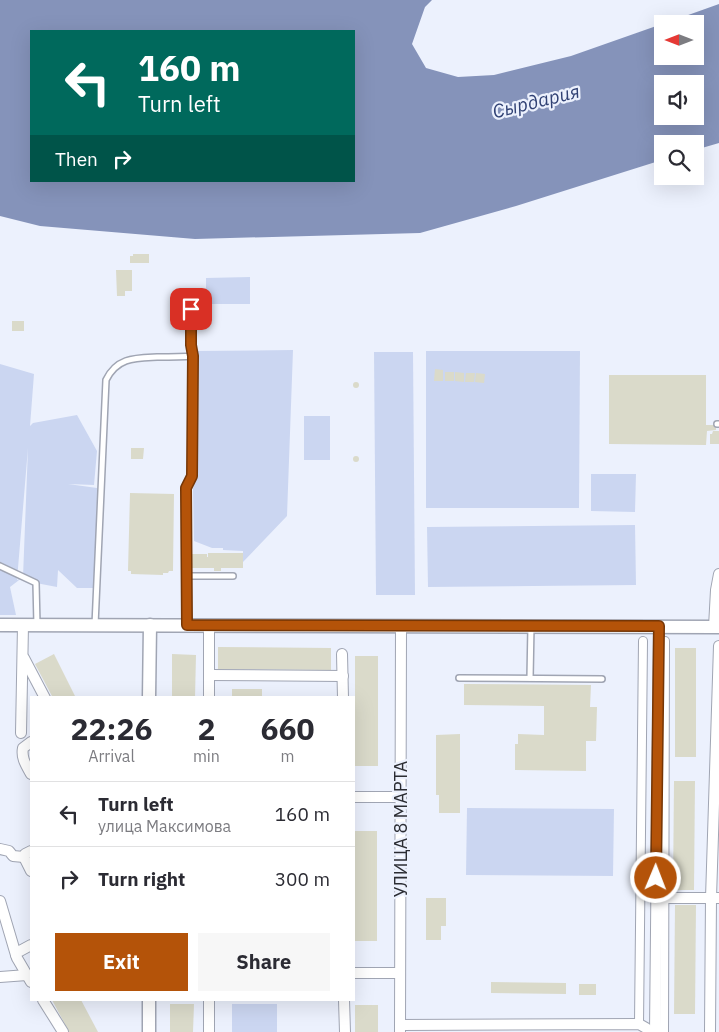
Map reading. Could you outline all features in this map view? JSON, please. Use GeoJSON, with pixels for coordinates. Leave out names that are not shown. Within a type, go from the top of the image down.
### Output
{"type":"FeatureCollection","features":[{"type":"Feature","properties":{"kind":"street"},"geometry":{"type":"LineString","coordinates":[[0,625],[717,627],[716,590],[719,574]]}},
{"type":"Feature","properties":{"kind":"street"},"geometry":{"type":"LineString","coordinates":[[21,733],[24,657],[22,642],[23,625]]}},
{"type":"Feature","properties":{"kind":"street"},"geometry":{"type":"LineString","coordinates":[[150,625],[150,696]]}},
{"type":"Feature","properties":{"kind":"street"},"geometry":{"type":"LineString","coordinates":[[209,625],[209,696]]}},
{"type":"Feature","properties":{"kind":"street","name":"УЛИЦА 8 МАРТА"},"geometry":{"type":"LineString","coordinates":[[400,1029],[401,626]]}},
{"type":"Feature","properties":{"kind":"street"},"geometry":{"type":"LineString","coordinates":[[659,626],[660,898],[664,1032]]}},
{"type":"Feature","properties":{"kind":"street"},"geometry":{"type":"LineString","coordinates":[[639,1024],[643,641]]}},
{"type":"Feature","properties":{"kind":"street"},"geometry":{"type":"LineString","coordinates":[[654,1032],[660,898],[665,641]]}},
{"type":"Feature","properties":{"kind":"street"},"geometry":{"type":"LineString","coordinates":[[710,1032],[715,898],[719,646]]}},
{"type":"Feature","properties":{"kind":"street"},"geometry":{"type":"LineString","coordinates":[[342,654],[343,696]]}},
{"type":"Feature","properties":{"kind":"street"},"geometry":{"type":"LineString","coordinates":[[24,657],[43,696]]}},
{"type":"Feature","properties":{"kind":"street"},"geometry":{"type":"LineString","coordinates":[[209,675],[343,676]]}},
{"type":"Feature","properties":{"kind":"street"},"geometry":{"type":"LineString","coordinates":[[30,743],[23,748],[22,753],[30,772]]}},
{"type":"Feature","properties":{"kind":"street"},"geometry":{"type":"LineString","coordinates":[[355,797],[400,797]]}},
{"type":"Feature","properties":{"kind":"street"},"geometry":{"type":"LineString","coordinates":[[0,849],[10,851],[13,856],[28,854]]}},
{"type":"Feature","properties":{"kind":"street"},"geometry":{"type":"LineString","coordinates":[[660,898],[715,898]]}},
{"type":"Feature","properties":{"kind":"street"},"geometry":{"type":"LineString","coordinates":[[0,901],[17,958],[29,978]]}},
{"type":"Feature","properties":{"kind":"street"},"geometry":{"type":"LineString","coordinates":[[16,955],[30,946]]}},
{"type":"Feature","properties":{"kind":"street"},"geometry":{"type":"LineString","coordinates":[[355,974],[400,974]]}},
{"type":"Feature","properties":{"kind":"street"},"geometry":{"type":"LineString","coordinates":[[0,977],[29,978]]}},
{"type":"Feature","properties":{"kind":"street"},"geometry":{"type":"LineString","coordinates":[[44,1001],[62,1032]]}},
{"type":"Feature","properties":{"kind":"street"},"geometry":{"type":"LineString","coordinates":[[149,1001],[149,1032]]}},
{"type":"Feature","properties":{"kind":"street"},"geometry":{"type":"LineString","coordinates":[[209,1001],[209,1032]]}},
{"type":"Feature","properties":{"kind":"street"},"geometry":{"type":"LineString","coordinates":[[344,1001],[345,1032]]}},
{"type":"Feature","properties":{"kind":"street"},"geometry":{"type":"LineString","coordinates":[[400,1029],[639,1024],[650,1032]]}},
{"type":"Feature","properties":{"kind":"lane"},"geometry":{"type":"LineString","coordinates":[[187,625],[186,488],[192,476],[193,356],[191,345],[191,309]]}},
{"type":"Feature","properties":{"kind":"lane"},"geometry":{"type":"LineString","coordinates":[[95,625],[106,380],[117,365],[132,359],[193,356]]}},
{"type":"Feature","properties":{"kind":"lane"},"geometry":{"type":"LineString","coordinates":[[0,566],[36,583],[37,625]]}},
{"type":"Feature","properties":{"kind":"lane"},"geometry":{"type":"LineString","coordinates":[[186,576],[233,576]]}},
{"type":"Feature","properties":{"kind":"lane"},"geometry":{"type":"LineString","coordinates":[[530,678],[531,626]]}},
{"type":"Feature","properties":{"kind":"lane"},"geometry":{"type":"LineString","coordinates":[[459,678],[602,679]]}},
{"type":"Feature","properties":{"kind":"shaded area"},"geometry":{"type":"Polygon","coordinates":[[[250,277],[250,304],[206,304],[206,278],[250,277]]]}},
{"type":"Feature","properties":{"kind":"shaded area"},"geometry":{"type":"Polygon","coordinates":[[[293,350],[287,516],[243,562],[243,551],[212,548],[194,541],[193,489],[197,466],[196,351],[293,350]]]}},
{"type":"Feature","properties":{"kind":"shaded area"},"geometry":{"type":"Polygon","coordinates":[[[426,351],[580,351],[579,508],[426,508],[426,351]]]}},
{"type":"Feature","properties":{"kind":"shaded area"},"geometry":{"type":"Polygon","coordinates":[[[374,352],[413,352],[415,595],[376,595],[374,352]]]}},
{"type":"Feature","properties":{"kind":"shaded area"},"geometry":{"type":"Polygon","coordinates":[[[0,364],[34,374],[30,426],[33,423],[77,415],[97,451],[94,485],[68,484],[97,488],[96,588],[77,588],[58,570],[57,587],[36,583],[23,577],[10,587],[16,615],[0,615],[0,364]],[[28,448],[17,580],[23,577],[28,448]]]}},
{"type":"Feature","properties":{"kind":"shaded area"},"geometry":{"type":"Polygon","coordinates":[[[304,416],[330,416],[330,460],[304,460],[304,416]]]}},
{"type":"Feature","properties":{"kind":"shaded area"},"geometry":{"type":"Polygon","coordinates":[[[591,474],[636,474],[635,512],[591,511],[591,474]]]}},
{"type":"Feature","properties":{"kind":"shaded area"},"geometry":{"type":"Polygon","coordinates":[[[635,525],[636,585],[428,587],[427,527],[635,525]]]}},
{"type":"Feature","properties":{"kind":"shaded area"},"geometry":{"type":"Polygon","coordinates":[[[467,808],[614,809],[613,876],[466,875],[467,808]]]}},
{"type":"Feature","properties":{"kind":"shaded area"},"geometry":{"type":"Polygon","coordinates":[[[232,1004],[277,1004],[277,1032],[232,1032],[232,1004]]]}},
{"type":"Feature","properties":{"kind":"water","name":"Сырдария"},"geometry":{"type":"Polygon","coordinates":[[[0,0],[432,0],[425,7],[412,44],[426,68],[458,77],[494,75],[571,56],[654,27],[654,65],[704,65],[704,15],[688,15],[719,4],[719,143],[704,147],[704,135],[654,135],[654,163],[516,206],[420,233],[195,239],[40,226],[0,216],[0,0]]]}},
{"type":"Feature","properties":{"kind":"building"},"geometry":{"type":"Polygon","coordinates":[[[133,254],[149,254],[149,263],[130,263],[130,256],[133,256],[133,254]]]}},
{"type":"Feature","properties":{"kind":"building"},"geometry":{"type":"Polygon","coordinates":[[[116,270],[132,270],[132,291],[125,291],[125,296],[117,296],[116,270]]]}},
{"type":"Feature","properties":{"kind":"building"},"geometry":{"type":"Polygon","coordinates":[[[12,321],[24,321],[24,331],[12,331],[12,321]]]}},
{"type":"Feature","properties":{"kind":"building"},"geometry":{"type":"Polygon","coordinates":[[[435,369],[443,370],[443,381],[434,381],[435,369]]]}},
{"type":"Feature","properties":{"kind":"building"},"geometry":{"type":"Polygon","coordinates":[[[445,372],[454,372],[454,381],[445,381],[445,372]]]}},
{"type":"Feature","properties":{"kind":"building"},"geometry":{"type":"Polygon","coordinates":[[[455,372],[464,373],[464,382],[455,381],[455,372]]]}},
{"type":"Feature","properties":{"kind":"building"},"geometry":{"type":"Polygon","coordinates":[[[466,373],[475,373],[474,382],[465,382],[466,373]]]}},
{"type":"Feature","properties":{"kind":"building"},"geometry":{"type":"Polygon","coordinates":[[[476,373],[485,374],[484,383],[475,382],[476,373]]]}},
{"type":"Feature","properties":{"kind":"building"},"geometry":{"type":"Polygon","coordinates":[[[609,375],[706,375],[706,425],[716,425],[716,430],[707,431],[706,445],[609,444],[609,375]]]}},
{"type":"Feature","properties":{"kind":"building"},"geometry":{"type":"Polygon","coordinates":[[[356,382],[359,385],[356,388],[353,385],[356,382]]]}},
{"type":"Feature","properties":{"kind":"building"},"geometry":{"type":"Polygon","coordinates":[[[713,431],[719,431],[719,444],[710,444],[710,434],[713,431]]]}},
{"type":"Feature","properties":{"kind":"building"},"geometry":{"type":"Polygon","coordinates":[[[131,448],[144,448],[143,459],[131,459],[131,448]]]}},
{"type":"Feature","properties":{"kind":"building"},"geometry":{"type":"Polygon","coordinates":[[[356,456],[359,459],[356,462],[353,459],[356,456]]]}},
{"type":"Feature","properties":{"kind":"building"},"geometry":{"type":"Polygon","coordinates":[[[130,493],[174,494],[173,571],[163,573],[163,575],[131,574],[131,571],[128,571],[130,493]]]}},
{"type":"Feature","properties":{"kind":"building"},"geometry":{"type":"Polygon","coordinates":[[[208,553],[243,553],[243,568],[221,568],[221,571],[214,571],[214,568],[190,568],[190,556],[192,554],[207,554],[208,557],[208,553]]]}},
{"type":"Feature","properties":{"kind":"building"},"geometry":{"type":"Polygon","coordinates":[[[218,647],[331,648],[331,670],[218,669],[218,647]]]}},
{"type":"Feature","properties":{"kind":"building"},"geometry":{"type":"Polygon","coordinates":[[[675,648],[696,648],[696,757],[675,757],[675,648]]]}},
{"type":"Feature","properties":{"kind":"building"},"geometry":{"type":"Polygon","coordinates":[[[54,654],[75,696],[52,696],[35,664],[54,654]]]}},
{"type":"Feature","properties":{"kind":"building"},"geometry":{"type":"Polygon","coordinates":[[[172,654],[196,655],[195,696],[172,696],[172,654]]]}},
{"type":"Feature","properties":{"kind":"building"},"geometry":{"type":"Polygon","coordinates":[[[355,656],[378,656],[378,766],[355,766],[355,656]]]}},
{"type":"Feature","properties":{"kind":"building"},"geometry":{"type":"Polygon","coordinates":[[[464,684],[591,685],[590,707],[597,707],[596,741],[586,741],[586,771],[515,770],[515,744],[518,744],[518,734],[544,735],[544,706],[464,705],[464,684]]]}},
{"type":"Feature","properties":{"kind":"building"},"geometry":{"type":"Polygon","coordinates":[[[232,689],[262,689],[262,696],[232,696],[232,689]]]}},
{"type":"Feature","properties":{"kind":"building"},"geometry":{"type":"Polygon","coordinates":[[[460,734],[460,813],[439,813],[439,795],[436,795],[436,735],[460,734]]]}},
{"type":"Feature","properties":{"kind":"building"},"geometry":{"type":"Polygon","coordinates":[[[674,781],[695,781],[694,890],[673,890],[674,781]]]}},
{"type":"Feature","properties":{"kind":"building"},"geometry":{"type":"Polygon","coordinates":[[[355,831],[377,831],[377,941],[355,941],[355,831]]]}},
{"type":"Feature","properties":{"kind":"building"},"geometry":{"type":"Polygon","coordinates":[[[426,898],[446,898],[446,926],[441,926],[441,940],[426,940],[426,898]]]}},
{"type":"Feature","properties":{"kind":"building"},"geometry":{"type":"Polygon","coordinates":[[[675,905],[696,905],[695,1014],[674,1014],[675,905]]]}},
{"type":"Feature","properties":{"kind":"building"},"geometry":{"type":"Polygon","coordinates":[[[491,982],[566,983],[566,994],[491,993],[491,982]]]}},
{"type":"Feature","properties":{"kind":"building"},"geometry":{"type":"Polygon","coordinates":[[[579,984],[596,984],[596,995],[579,995],[579,984]]]}},
{"type":"Feature","properties":{"kind":"building"},"geometry":{"type":"Polygon","coordinates":[[[53,1001],[82,1001],[98,1032],[69,1032],[53,1001]]]}},
{"type":"Feature","properties":{"kind":"building"},"geometry":{"type":"Polygon","coordinates":[[[170,1004],[194,1004],[193,1032],[170,1032],[170,1004]]]}},
{"type":"Feature","properties":{"kind":"building"},"geometry":{"type":"Polygon","coordinates":[[[355,1005],[378,1005],[378,1032],[355,1032],[355,1005]]]}},
{"type":"Feature","properties":{"kind":"route"},"geometry":{"type":"LineString","coordinates":[[191,309],[191,345],[193,356],[192,476],[186,488],[187,625],[659,626],[656,878]]}}]}
